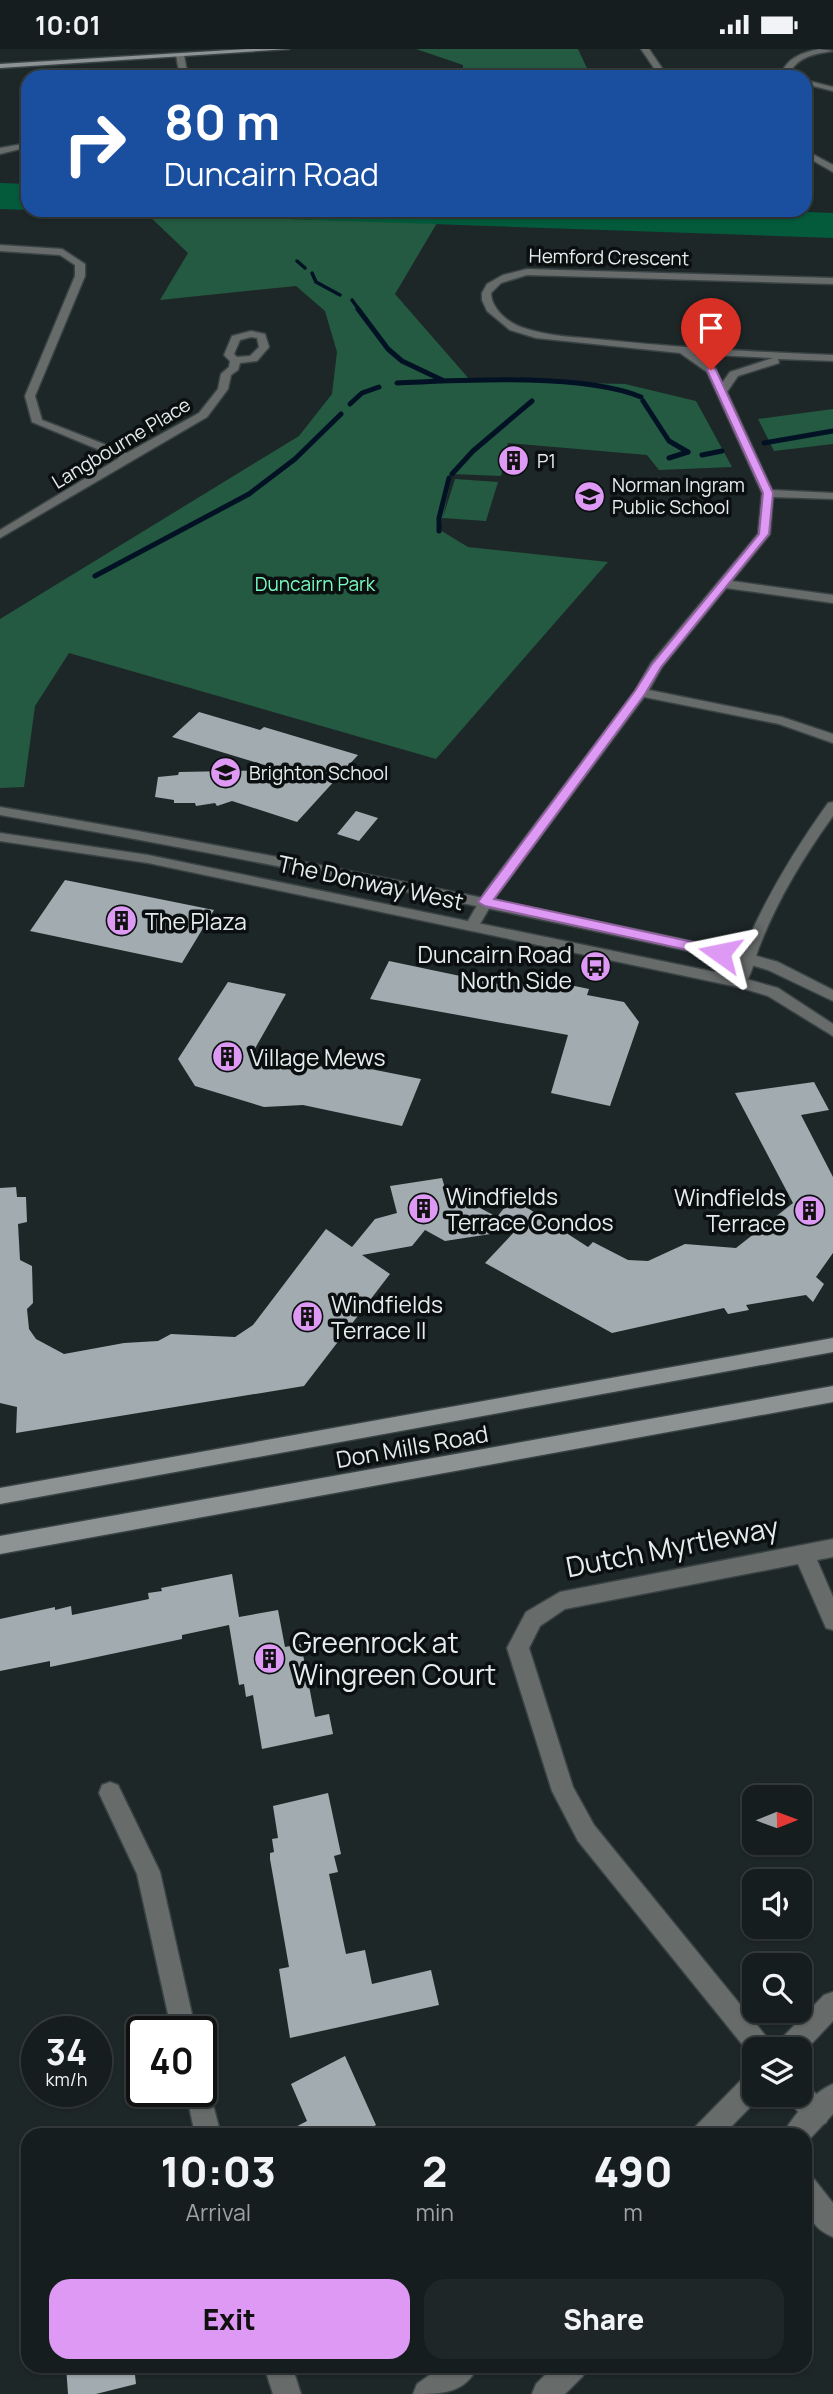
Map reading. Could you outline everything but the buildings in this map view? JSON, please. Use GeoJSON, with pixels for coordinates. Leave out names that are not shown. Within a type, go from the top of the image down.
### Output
{"type":"FeatureCollection","features":[{"type":"Feature","properties":{"kind":"main road"},"geometry":{"type":"LineString","coordinates":[[0,66],[285,49]]}},
{"type":"Feature","properties":{"kind":"main road","name":"Don Mills Road"},"geometry":{"type":"LineString","coordinates":[[0,1496],[833,1345]]}},
{"type":"Feature","properties":{"kind":"main road","name":"Don Mills Road"},"geometry":{"type":"LineString","coordinates":[[0,1545],[833,1394]]}},
{"type":"Feature","properties":{"kind":"street"},"geometry":{"type":"LineString","coordinates":[[645,49],[660,70]]}},
{"type":"Feature","properties":{"kind":"street"},"geometry":{"type":"LineString","coordinates":[[785,70],[797,58],[832,49]]}},
{"type":"Feature","properties":{"kind":"street"},"geometry":{"type":"LineString","coordinates":[[180,55],[183,70]]}},
{"type":"Feature","properties":{"kind":"street"},"geometry":{"type":"LineString","coordinates":[[812,84],[833,89]]}},
{"type":"Feature","properties":{"kind":"street"},"geometry":{"type":"LineString","coordinates":[[0,151],[21,146]]}},
{"type":"Feature","properties":{"kind":"street"},"geometry":{"type":"LineString","coordinates":[[812,157],[833,169]]}},
{"type":"Feature","properties":{"kind":"street"},"geometry":{"type":"LineString","coordinates":[[0,248],[62,252],[80,264],[80,276],[30,396],[30,402],[37,422],[128,457]]}},
{"type":"Feature","properties":{"kind":"street","name":"Hemford Crescent"},"geometry":{"type":"LineString","coordinates":[[684,351],[561,339],[518,330],[491,309],[486,298],[488,288],[505,276],[543,271],[833,281]]}},
{"type":"Feature","properties":{"kind":"street"},"geometry":{"type":"LineString","coordinates":[[684,351],[833,358]]}},
{"type":"Feature","properties":{"kind":"street"},"geometry":{"type":"LineString","coordinates":[[472,926],[485,902],[641,692],[656,666],[764,534],[768,493],[745,440],[711,370],[684,351]]}},
{"type":"Feature","properties":{"kind":"street"},"geometry":{"type":"LineString","coordinates":[[723,390],[733,374],[762,363],[794,357]]}},
{"type":"Feature","properties":{"kind":"street","name":"Langbourne Place"},"geometry":{"type":"LineString","coordinates":[[0,535],[203,415],[223,389],[226,374],[234,368],[235,360]]}},
{"type":"Feature","properties":{"kind":"street"},"geometry":{"type":"LineString","coordinates":[[768,493],[833,496]]}},
{"type":"Feature","properties":{"kind":"street"},"geometry":{"type":"LineString","coordinates":[[725,584],[833,599]]}},
{"type":"Feature","properties":{"kind":"street"},"geometry":{"type":"LineString","coordinates":[[641,692],[782,721],[833,739]]}},
{"type":"Feature","properties":{"kind":"street"},"geometry":{"type":"LineString","coordinates":[[738,982],[746,958],[802,849],[833,806]]}},
{"type":"Feature","properties":{"kind":"street","name":"The Donway West"},"geometry":{"type":"LineString","coordinates":[[0,811],[67,820],[485,902],[746,958],[773,966],[833,996]]}},
{"type":"Feature","properties":{"kind":"street"},"geometry":{"type":"LineString","coordinates":[[53,843],[67,820]]}},
{"type":"Feature","properties":{"kind":"street","name":"The Donway West"},"geometry":{"type":"LineString","coordinates":[[0,837],[148,859],[738,982],[773,992],[833,1031]]}},
{"type":"Feature","properties":{"kind":"street","name":"Dutch Myrtleway"},"geometry":{"type":"LineString","coordinates":[[750,2037],[586,1833],[563,1791],[519,1648],[533,1619],[560,1601],[833,1548]]}},
{"type":"Feature","properties":{"kind":"street"},"geometry":{"type":"LineString","coordinates":[[803,1552],[833,1621]]}},
{"type":"Feature","properties":{"kind":"street"},"geometry":{"type":"LineString","coordinates":[[110,1793],[148,1872],[180,2016]]}},
{"type":"Feature","properties":{"kind":"street"},"geometry":{"type":"LineString","coordinates":[[801,2037],[833,2004]]}},
{"type":"Feature","properties":{"kind":"street"},"geometry":{"type":"LineString","coordinates":[[712,2128],[742,2097]]}},
{"type":"Feature","properties":{"kind":"street"},"geometry":{"type":"LineString","coordinates":[[803,2128],[825,2105]]}},
{"type":"Feature","properties":{"kind":"street"},"geometry":{"type":"LineString","coordinates":[[202,2107],[206,2128]]}},
{"type":"Feature","properties":{"kind":"street"},"geometry":{"type":"LineString","coordinates":[[812,2197],[833,2224]]}},
{"type":"Feature","properties":{"kind":"street"},"geometry":{"type":"LineString","coordinates":[[280,2373],[287,2394]]}},
{"type":"Feature","properties":{"kind":"street"},"geometry":{"type":"LineString","coordinates":[[427,2394],[455,2373]]}},
{"type":"Feature","properties":{"kind":"street"},"geometry":{"type":"LineString","coordinates":[[546,2394],[566,2373]]}},
{"type":"Feature","properties":{"kind":"green space"},"geometry":{"type":"Polygon","coordinates":[[[416,49],[578,49],[588,70],[463,70],[463,65],[416,49]]]}},
{"type":"Feature","properties":{"kind":"green space"},"geometry":{"type":"Polygon","coordinates":[[[0,183],[21,184],[21,210],[0,209],[0,183]]]}},
{"type":"Feature","properties":{"kind":"green space"},"geometry":{"type":"Polygon","coordinates":[[[812,212],[833,213],[833,238],[230,217],[812,217],[812,212]]]}},
{"type":"Feature","properties":{"kind":"green space","name":"Duncairn Park"},"geometry":{"type":"Polygon","coordinates":[[[150,217],[437,223],[395,294],[470,380],[625,384],[696,401],[732,467],[659,470],[647,455],[508,443],[501,476],[452,474],[443,517],[455,479],[498,482],[486,521],[442,518],[440,530],[468,547],[608,562],[436,759],[69,653],[35,706],[24,787],[0,788],[0,619],[299,436],[332,394],[337,352],[325,311],[296,286],[160,300],[188,253],[150,217]]]}},
{"type":"Feature","properties":{"kind":"green space"},"geometry":{"type":"Polygon","coordinates":[[[833,409],[833,444],[774,451],[758,419],[833,409]]]}},
{"type":"Feature","properties":{"kind":"waterway"},"geometry":{"type":"LineString","coordinates":[[297,261],[305,268]]}},
{"type":"Feature","properties":{"kind":"waterway"},"geometry":{"type":"LineString","coordinates":[[312,273],[316,282],[340,295]]}},
{"type":"Feature","properties":{"kind":"waterway"},"geometry":{"type":"LineString","coordinates":[[352,300],[360,311]]}},
{"type":"Feature","properties":{"kind":"waterway"},"geometry":{"type":"LineString","coordinates":[[358,309],[388,349],[402,361],[442,380]]}},
{"type":"Feature","properties":{"kind":"waterway"},"geometry":{"type":"LineString","coordinates":[[397,383],[555,381],[617,389],[641,397]]}},
{"type":"Feature","properties":{"kind":"waterway"},"geometry":{"type":"LineString","coordinates":[[350,404],[362,393],[379,387]]}},
{"type":"Feature","properties":{"kind":"waterway"},"geometry":{"type":"LineString","coordinates":[[452,474],[473,451],[532,401]]}},
{"type":"Feature","properties":{"kind":"waterway"},"geometry":{"type":"LineString","coordinates":[[643,401],[669,441],[688,452],[669,458]]}},
{"type":"Feature","properties":{"kind":"waterway"},"geometry":{"type":"LineString","coordinates":[[95,576],[249,494],[295,459],[341,414]]}},
{"type":"Feature","properties":{"kind":"waterway"},"geometry":{"type":"LineString","coordinates":[[764,443],[833,431]]}},
{"type":"Feature","properties":{"kind":"waterway"},"geometry":{"type":"LineString","coordinates":[[702,455],[722,451]]}},
{"type":"Feature","properties":{"kind":"waterway"},"geometry":{"type":"LineString","coordinates":[[439,531],[439,518],[449,478]]}},
{"type":"Feature","properties":{"kind":"place","name":"P1"},"geometry":{"type":"Point","coordinates":[514,461]}},
{"type":"Feature","properties":{"kind":"place","name":"Norman Ingram Public School"},"geometry":{"type":"Point","coordinates":[589,496]}},
{"type":"Feature","properties":{"kind":"place","name":"Brighton School"},"geometry":{"type":"Point","coordinates":[226,773]}},
{"type":"Feature","properties":{"kind":"place","name":"The Plaza"},"geometry":{"type":"Point","coordinates":[122,921]}},
{"type":"Feature","properties":{"kind":"place","name":"Duncairn Road North Side"},"geometry":{"type":"Point","coordinates":[595,967]}},
{"type":"Feature","properties":{"kind":"place","name":"Village Mews"},"geometry":{"type":"Point","coordinates":[227,1057]}},
{"type":"Feature","properties":{"kind":"place","name":"Windfields Terrace Condos"},"geometry":{"type":"Point","coordinates":[423,1209]}},
{"type":"Feature","properties":{"kind":"place","name":"Windfields Terrace"},"geometry":{"type":"Point","coordinates":[809,1210]}},
{"type":"Feature","properties":{"kind":"place","name":"Windfields Terrace II"},"geometry":{"type":"Point","coordinates":[308,1317]}},
{"type":"Feature","properties":{"kind":"place","name":"Greenrock at Wingreen Court"},"geometry":{"type":"Point","coordinates":[269,1658]}},
{"type":"Feature","properties":{"kind":"route"},"geometry":{"type":"LineString","coordinates":[[711,370],[723,390],[768,493],[764,534],[656,666],[641,692],[485,902],[720,953]]}}]}
